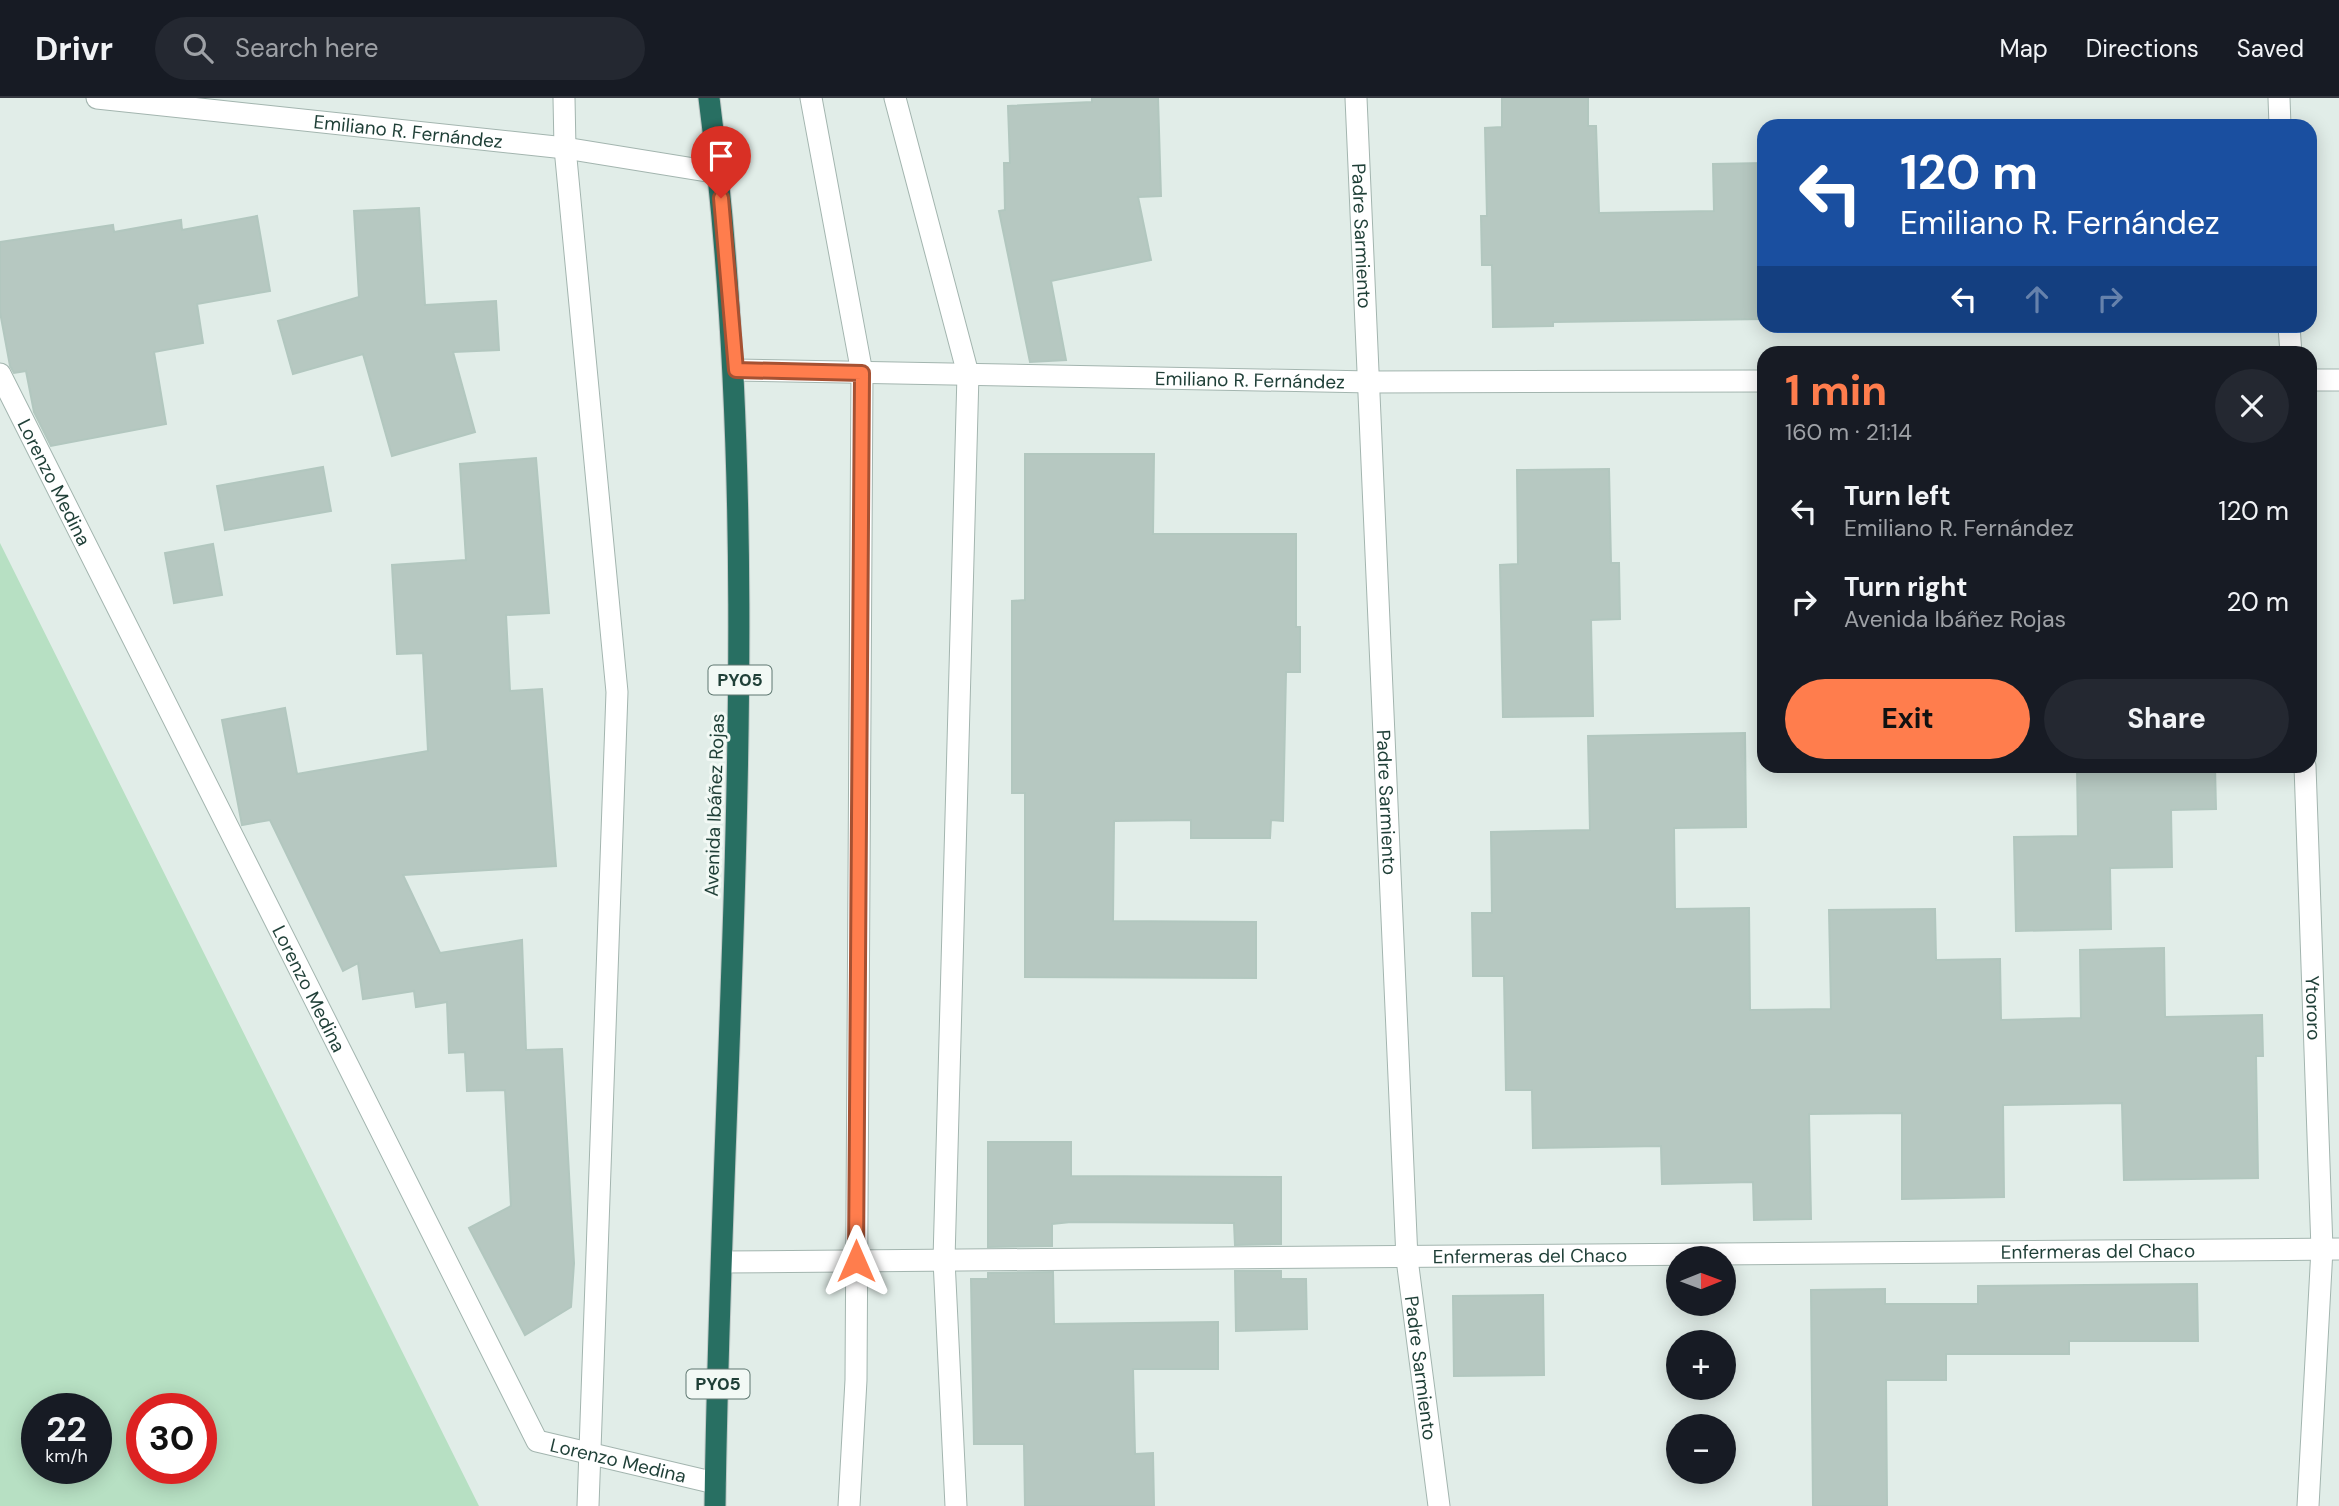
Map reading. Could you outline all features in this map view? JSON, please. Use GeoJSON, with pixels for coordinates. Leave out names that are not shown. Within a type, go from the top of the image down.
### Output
{"type":"FeatureCollection","features":[{"type":"Feature","properties":{"kind":"highway","name":"Avenida Ibáñez Rojas"},"geometry":{"type":"LineString","coordinates":[[709,98],[719,173],[736,370],[740,668],[722,1262]]}},
{"type":"Feature","properties":{"kind":"highway","name":"PY05"},"geometry":{"type":"LineString","coordinates":[[715,1506],[722,1262]]}},
{"type":"Feature","properties":{"kind":"street","name":"Emiliano R. Fernández"},"geometry":{"type":"LineString","coordinates":[[97,98],[565,148],[719,173]]}},
{"type":"Feature","properties":{"kind":"street"},"geometry":{"type":"LineString","coordinates":[[564,98],[565,148],[617,692],[588,1506]]}},
{"type":"Feature","properties":{"kind":"street"},"geometry":{"type":"LineString","coordinates":[[811,98],[862,373],[856,1380],[849,1506]]}},
{"type":"Feature","properties":{"kind":"street"},"geometry":{"type":"LineString","coordinates":[[895,98],[968,374],[944,1260],[956,1506]]}},
{"type":"Feature","properties":{"kind":"street","name":"Padre Sarmiento"},"geometry":{"type":"LineString","coordinates":[[1356,98],[1371,382],[1407,1259],[1439,1506]]}},
{"type":"Feature","properties":{"kind":"street"},"geometry":{"type":"LineString","coordinates":[[2279,98],[2280,119]]}},
{"type":"Feature","properties":{"kind":"street","name":"Emiliano R. Fernández"},"geometry":{"type":"LineString","coordinates":[[736,370],[1371,382],[1757,381]]}},
{"type":"Feature","properties":{"kind":"street","name":"Lorenzo Medina"},"geometry":{"type":"LineString","coordinates":[[0,374],[537,1441],[715,1483]]}},
{"type":"Feature","properties":{"kind":"street"},"geometry":{"type":"LineString","coordinates":[[2317,380],[2339,380]]}},
{"type":"Feature","properties":{"kind":"street","name":"Ytororo"},"geometry":{"type":"LineString","coordinates":[[2305,773],[2330,1249],[2308,1506]]}},
{"type":"Feature","properties":{"kind":"street","name":"Enfermeras del Chaco"},"geometry":{"type":"LineString","coordinates":[[722,1262],[1407,1259],[2330,1249]]}},
{"type":"Feature","properties":{"kind":"green space"},"geometry":{"type":"Polygon","coordinates":[[[0,543],[479,1506],[0,1506],[0,543]]]}},
{"type":"Feature","properties":{"kind":"building"},"geometry":{"type":"Polygon","coordinates":[[[1092,98],[1158,98],[1161,196],[1138,197],[1151,260],[1051,281],[1066,360],[1030,362],[999,211],[1005,210],[1004,163],[1010,163],[1008,106],[1092,102],[1092,98]]]}},
{"type":"Feature","properties":{"kind":"building"},"geometry":{"type":"Polygon","coordinates":[[[1502,98],[1588,98],[1588,126],[1596,126],[1599,213],[1714,211],[1713,164],[1757,163],[1757,319],[1553,322],[1553,326],[1493,327],[1492,265],[1482,265],[1481,216],[1487,216],[1485,128],[1502,127],[1502,98]]]}},
{"type":"Feature","properties":{"kind":"building"},"geometry":{"type":"Polygon","coordinates":[[[419,208],[425,305],[496,301],[499,350],[453,352],[475,432],[392,456],[363,354],[293,374],[278,321],[359,297],[354,211],[419,208]]]}},
{"type":"Feature","properties":{"kind":"building"},"geometry":{"type":"Polygon","coordinates":[[[257,216],[270,291],[197,304],[203,343],[154,352],[166,424],[51,446],[34,412],[26,371],[14,373],[10,366],[0,312],[0,242],[113,225],[114,232],[181,220],[182,230],[257,216]]]}},
{"type":"Feature","properties":{"kind":"building"},"geometry":{"type":"Polygon","coordinates":[[[1025,454],[1154,454],[1153,534],[1296,534],[1296,627],[1300,627],[1300,672],[1286,672],[1283,821],[1271,820],[1270,838],[1191,838],[1191,820],[1114,821],[1113,921],[1256,922],[1256,978],[1025,977],[1025,793],[1012,793],[1012,601],[1025,600],[1025,454]]]}},
{"type":"Feature","properties":{"kind":"building"},"geometry":{"type":"Polygon","coordinates":[[[536,458],[549,613],[506,615],[510,691],[542,689],[556,866],[403,875],[440,953],[522,940],[526,1050],[562,1049],[574,1263],[571,1307],[525,1335],[469,1228],[511,1206],[505,1090],[467,1091],[465,1052],[449,1053],[447,1002],[416,1007],[414,991],[363,999],[358,963],[343,971],[270,820],[242,825],[222,720],[285,708],[297,774],[428,751],[423,653],[397,654],[392,565],[466,560],[460,464],[536,458]]]}},
{"type":"Feature","properties":{"kind":"building"},"geometry":{"type":"Polygon","coordinates":[[[323,467],[331,511],[225,530],[217,486],[323,467]]]}},
{"type":"Feature","properties":{"kind":"building"},"geometry":{"type":"Polygon","coordinates":[[[1609,469],[1611,563],[1619,563],[1620,619],[1591,620],[1593,716],[1503,717],[1500,565],[1518,564],[1517,470],[1609,469]]]}},
{"type":"Feature","properties":{"kind":"building"},"geometry":{"type":"Polygon","coordinates":[[[213,544],[222,595],[174,603],[165,553],[213,544]]]}},
{"type":"Feature","properties":{"kind":"building"},"geometry":{"type":"Polygon","coordinates":[[[1745,733],[1746,827],[1674,828],[1675,909],[1749,908],[1750,1010],[1831,1009],[1829,910],[1935,909],[1936,960],[2000,959],[2001,1020],[2081,1018],[2080,950],[2164,948],[2165,1017],[2262,1015],[2263,1056],[2256,1056],[2258,1178],[2124,1180],[2122,1103],[2003,1105],[2004,1197],[1902,1199],[1902,1113],[1809,1114],[1811,1219],[1754,1220],[1753,1182],[1662,1184],[1661,1146],[1533,1148],[1532,1090],[1506,1090],[1504,976],[1473,976],[1472,913],[1492,913],[1491,832],[1590,830],[1588,736],[1745,733]]]}},
{"type":"Feature","properties":{"kind":"building"},"geometry":{"type":"Polygon","coordinates":[[[2077,773],[2215,773],[2216,809],[2171,810],[2172,867],[2110,868],[2111,929],[2016,931],[2014,837],[2078,836],[2077,773]]]}},
{"type":"Feature","properties":{"kind":"building"},"geometry":{"type":"Polygon","coordinates":[[[988,1142],[1071,1142],[1071,1176],[1281,1177],[1281,1244],[1235,1245],[1234,1223],[1071,1222],[1052,1224],[1052,1246],[988,1247],[988,1142]]]}},
{"type":"Feature","properties":{"kind":"building"},"geometry":{"type":"Polygon","coordinates":[[[1235,1271],[1281,1271],[1281,1279],[1306,1279],[1307,1329],[1236,1331],[1235,1271]]]}},
{"type":"Feature","properties":{"kind":"building"},"geometry":{"type":"Polygon","coordinates":[[[1053,1272],[1054,1324],[1218,1322],[1218,1369],[1133,1369],[1135,1454],[1153,1453],[1154,1506],[1025,1506],[1024,1444],[974,1444],[971,1279],[988,1279],[988,1273],[1053,1272]]]}},
{"type":"Feature","properties":{"kind":"building"},"geometry":{"type":"Polygon","coordinates":[[[2197,1284],[2198,1341],[2069,1341],[2069,1354],[1946,1354],[1946,1380],[1886,1380],[1887,1506],[1813,1506],[1811,1290],[1885,1289],[1885,1304],[1978,1304],[1978,1286],[2197,1284]]]}},
{"type":"Feature","properties":{"kind":"building"},"geometry":{"type":"Polygon","coordinates":[[[1543,1295],[1544,1375],[1454,1376],[1453,1296],[1543,1295]]]}},
{"type":"Feature","properties":{"kind":"route"},"geometry":{"type":"LineString","coordinates":[[721,198],[736,370],[862,373],[856,1261]]}}]}
